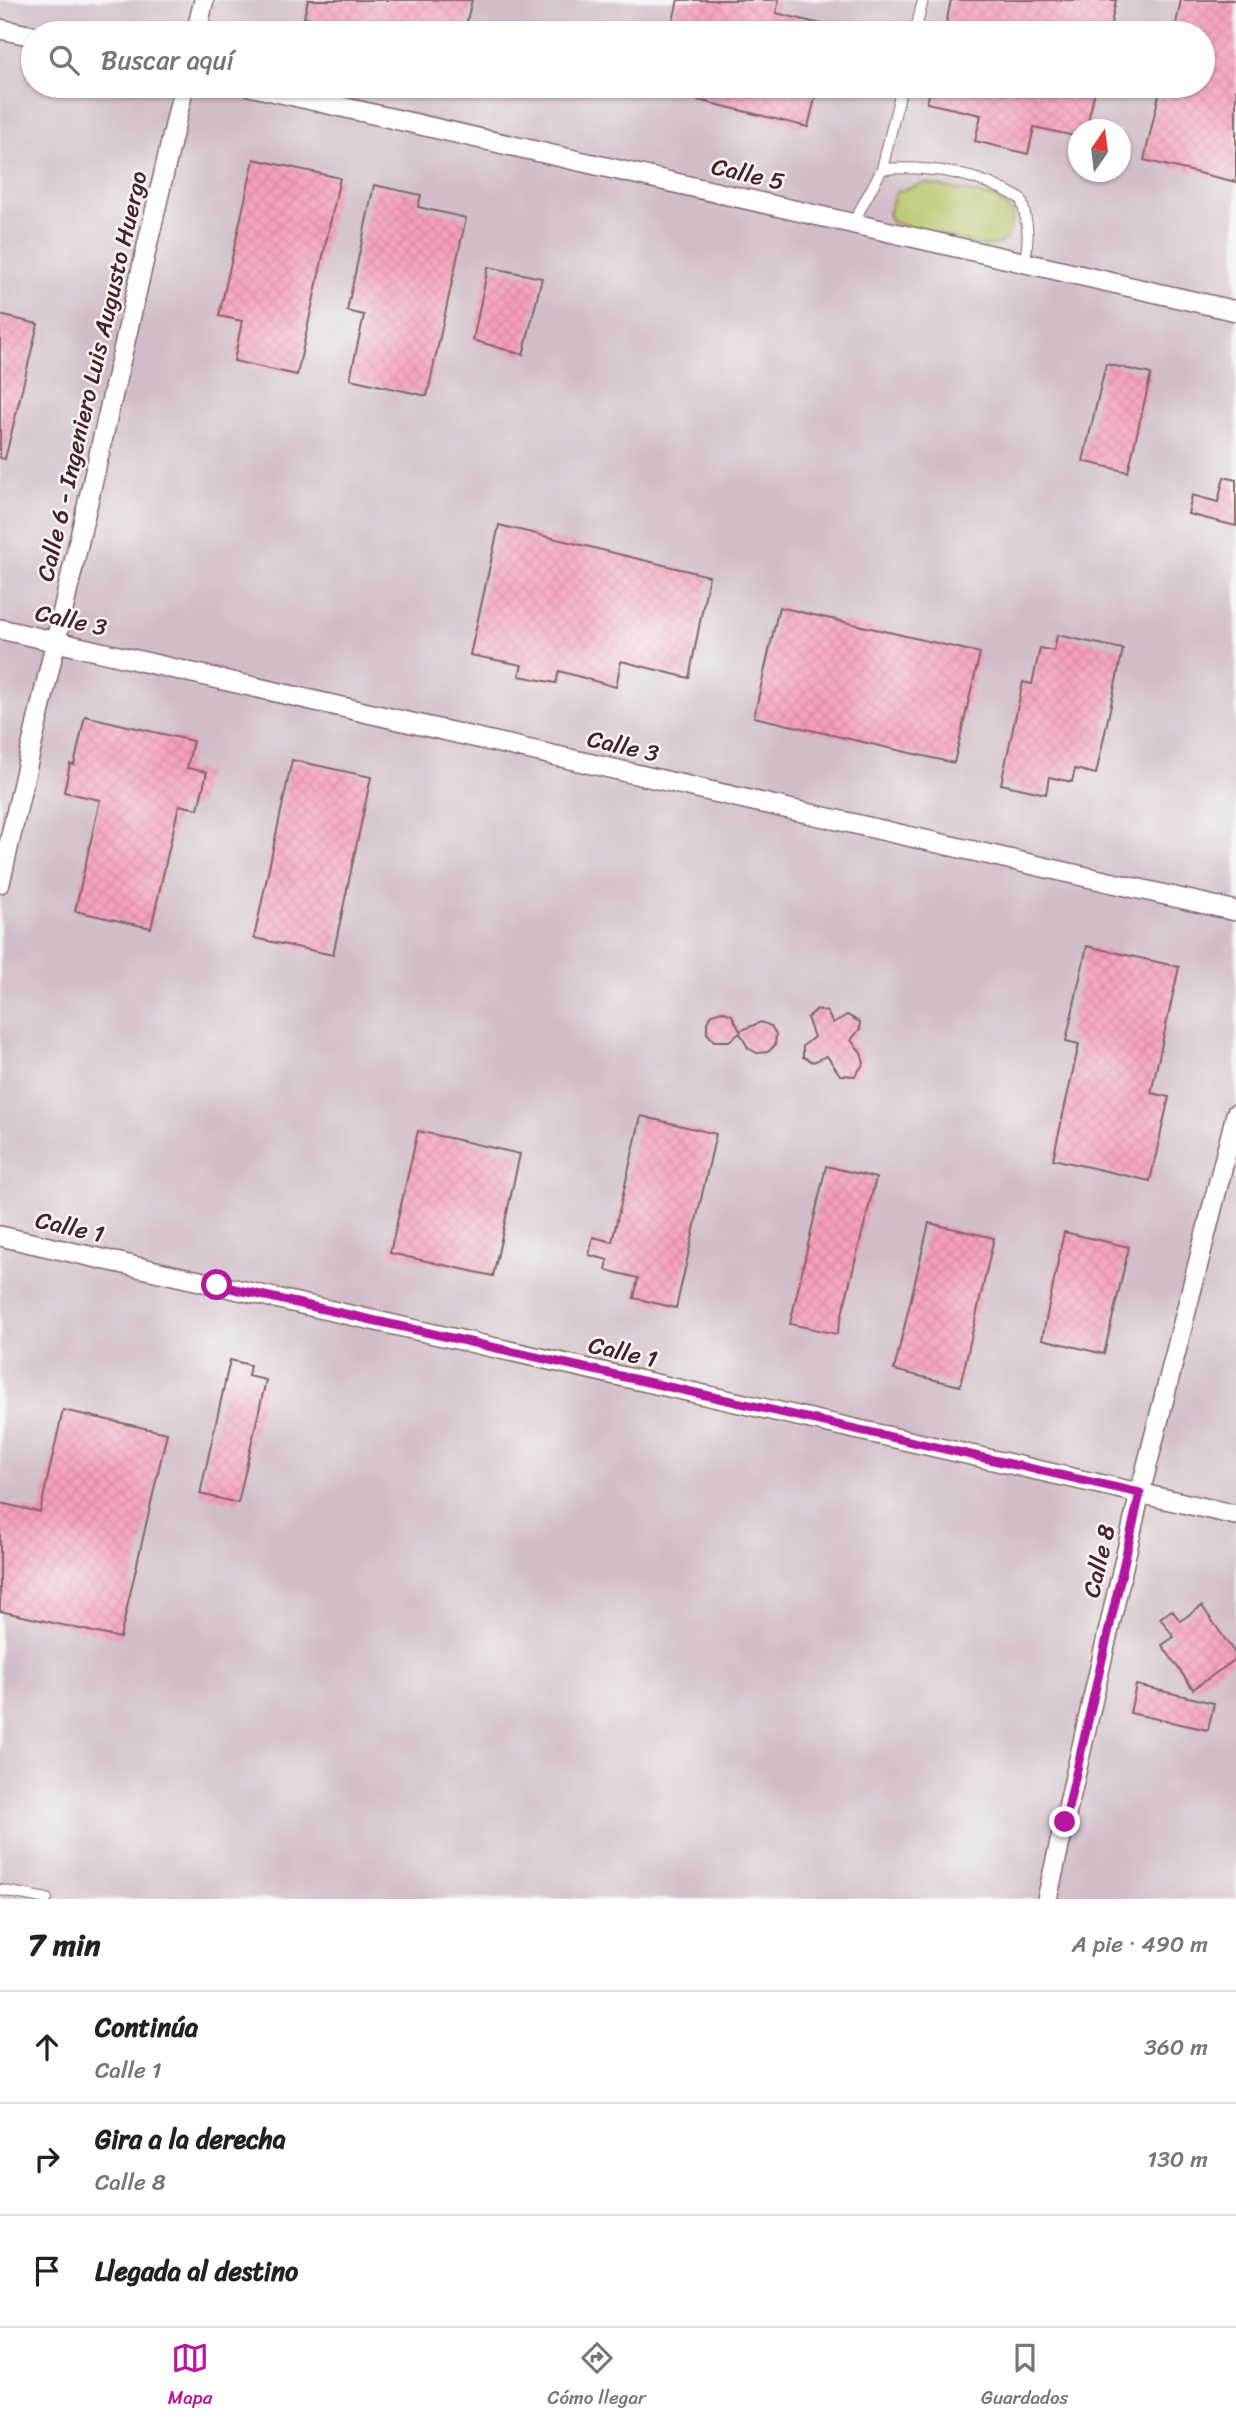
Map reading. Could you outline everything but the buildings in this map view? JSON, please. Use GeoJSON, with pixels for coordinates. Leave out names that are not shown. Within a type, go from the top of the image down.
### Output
{"type":"FeatureCollection","features":[{"type":"Feature","properties":{"kind":"street"},"geometry":{"type":"LineString","coordinates":[[199,21],[204,0]]}},
{"type":"Feature","properties":{"kind":"street"},"geometry":{"type":"LineString","coordinates":[[0,29],[21,33]]}},
{"type":"Feature","properties":{"kind":"street","name":"Calle 6 - Ingeniero Luis Augusto Huergo"},"geometry":{"type":"LineString","coordinates":[[0,883],[181,98]]}},
{"type":"Feature","properties":{"kind":"street","name":"Calle 5"},"geometry":{"type":"LineString","coordinates":[[303,98],[1236,311]]}},
{"type":"Feature","properties":{"kind":"street","name":"Calle 3"},"geometry":{"type":"LineString","coordinates":[[0,629],[1236,911]]}},
{"type":"Feature","properties":{"kind":"street","name":"Calle 8"},"geometry":{"type":"LineString","coordinates":[[1047,1899],[1140,1493],[1236,1114]]}},
{"type":"Feature","properties":{"kind":"street","name":"Calle 1"},"geometry":{"type":"LineString","coordinates":[[0,1236],[1236,1515]]}},
{"type":"Feature","properties":{"kind":"lane"},"geometry":{"type":"LineString","coordinates":[[918,21],[923,0]]}},
{"type":"Feature","properties":{"kind":"lane"},"geometry":{"type":"LineString","coordinates":[[853,223],[882,169],[899,98]]}},
{"type":"Feature","properties":{"kind":"lane"},"geometry":{"type":"LineString","coordinates":[[882,169],[915,167],[962,174],[994,183],[1021,200],[1030,242],[1024,262]]}},
{"type":"Feature","properties":{"kind":"lane"},"geometry":{"type":"LineString","coordinates":[[0,1890],[47,1899]]}},
{"type":"Feature","properties":{"kind":"shaded area"},"geometry":{"type":"Polygon","coordinates":[[[0,0],[1236,0],[1236,1899],[0,1899],[0,0]]]}},
{"type":"Feature","properties":{"kind":"green space"},"geometry":{"type":"Polygon","coordinates":[[[925,183],[995,198],[1013,213],[1008,237],[997,245],[985,246],[892,222],[888,214],[896,192],[925,183]]]}},
{"type":"Feature","properties":{"kind":"route"},"geometry":{"type":"LineString","coordinates":[[217,1285],[1140,1493],[1065,1822]]}}]}
